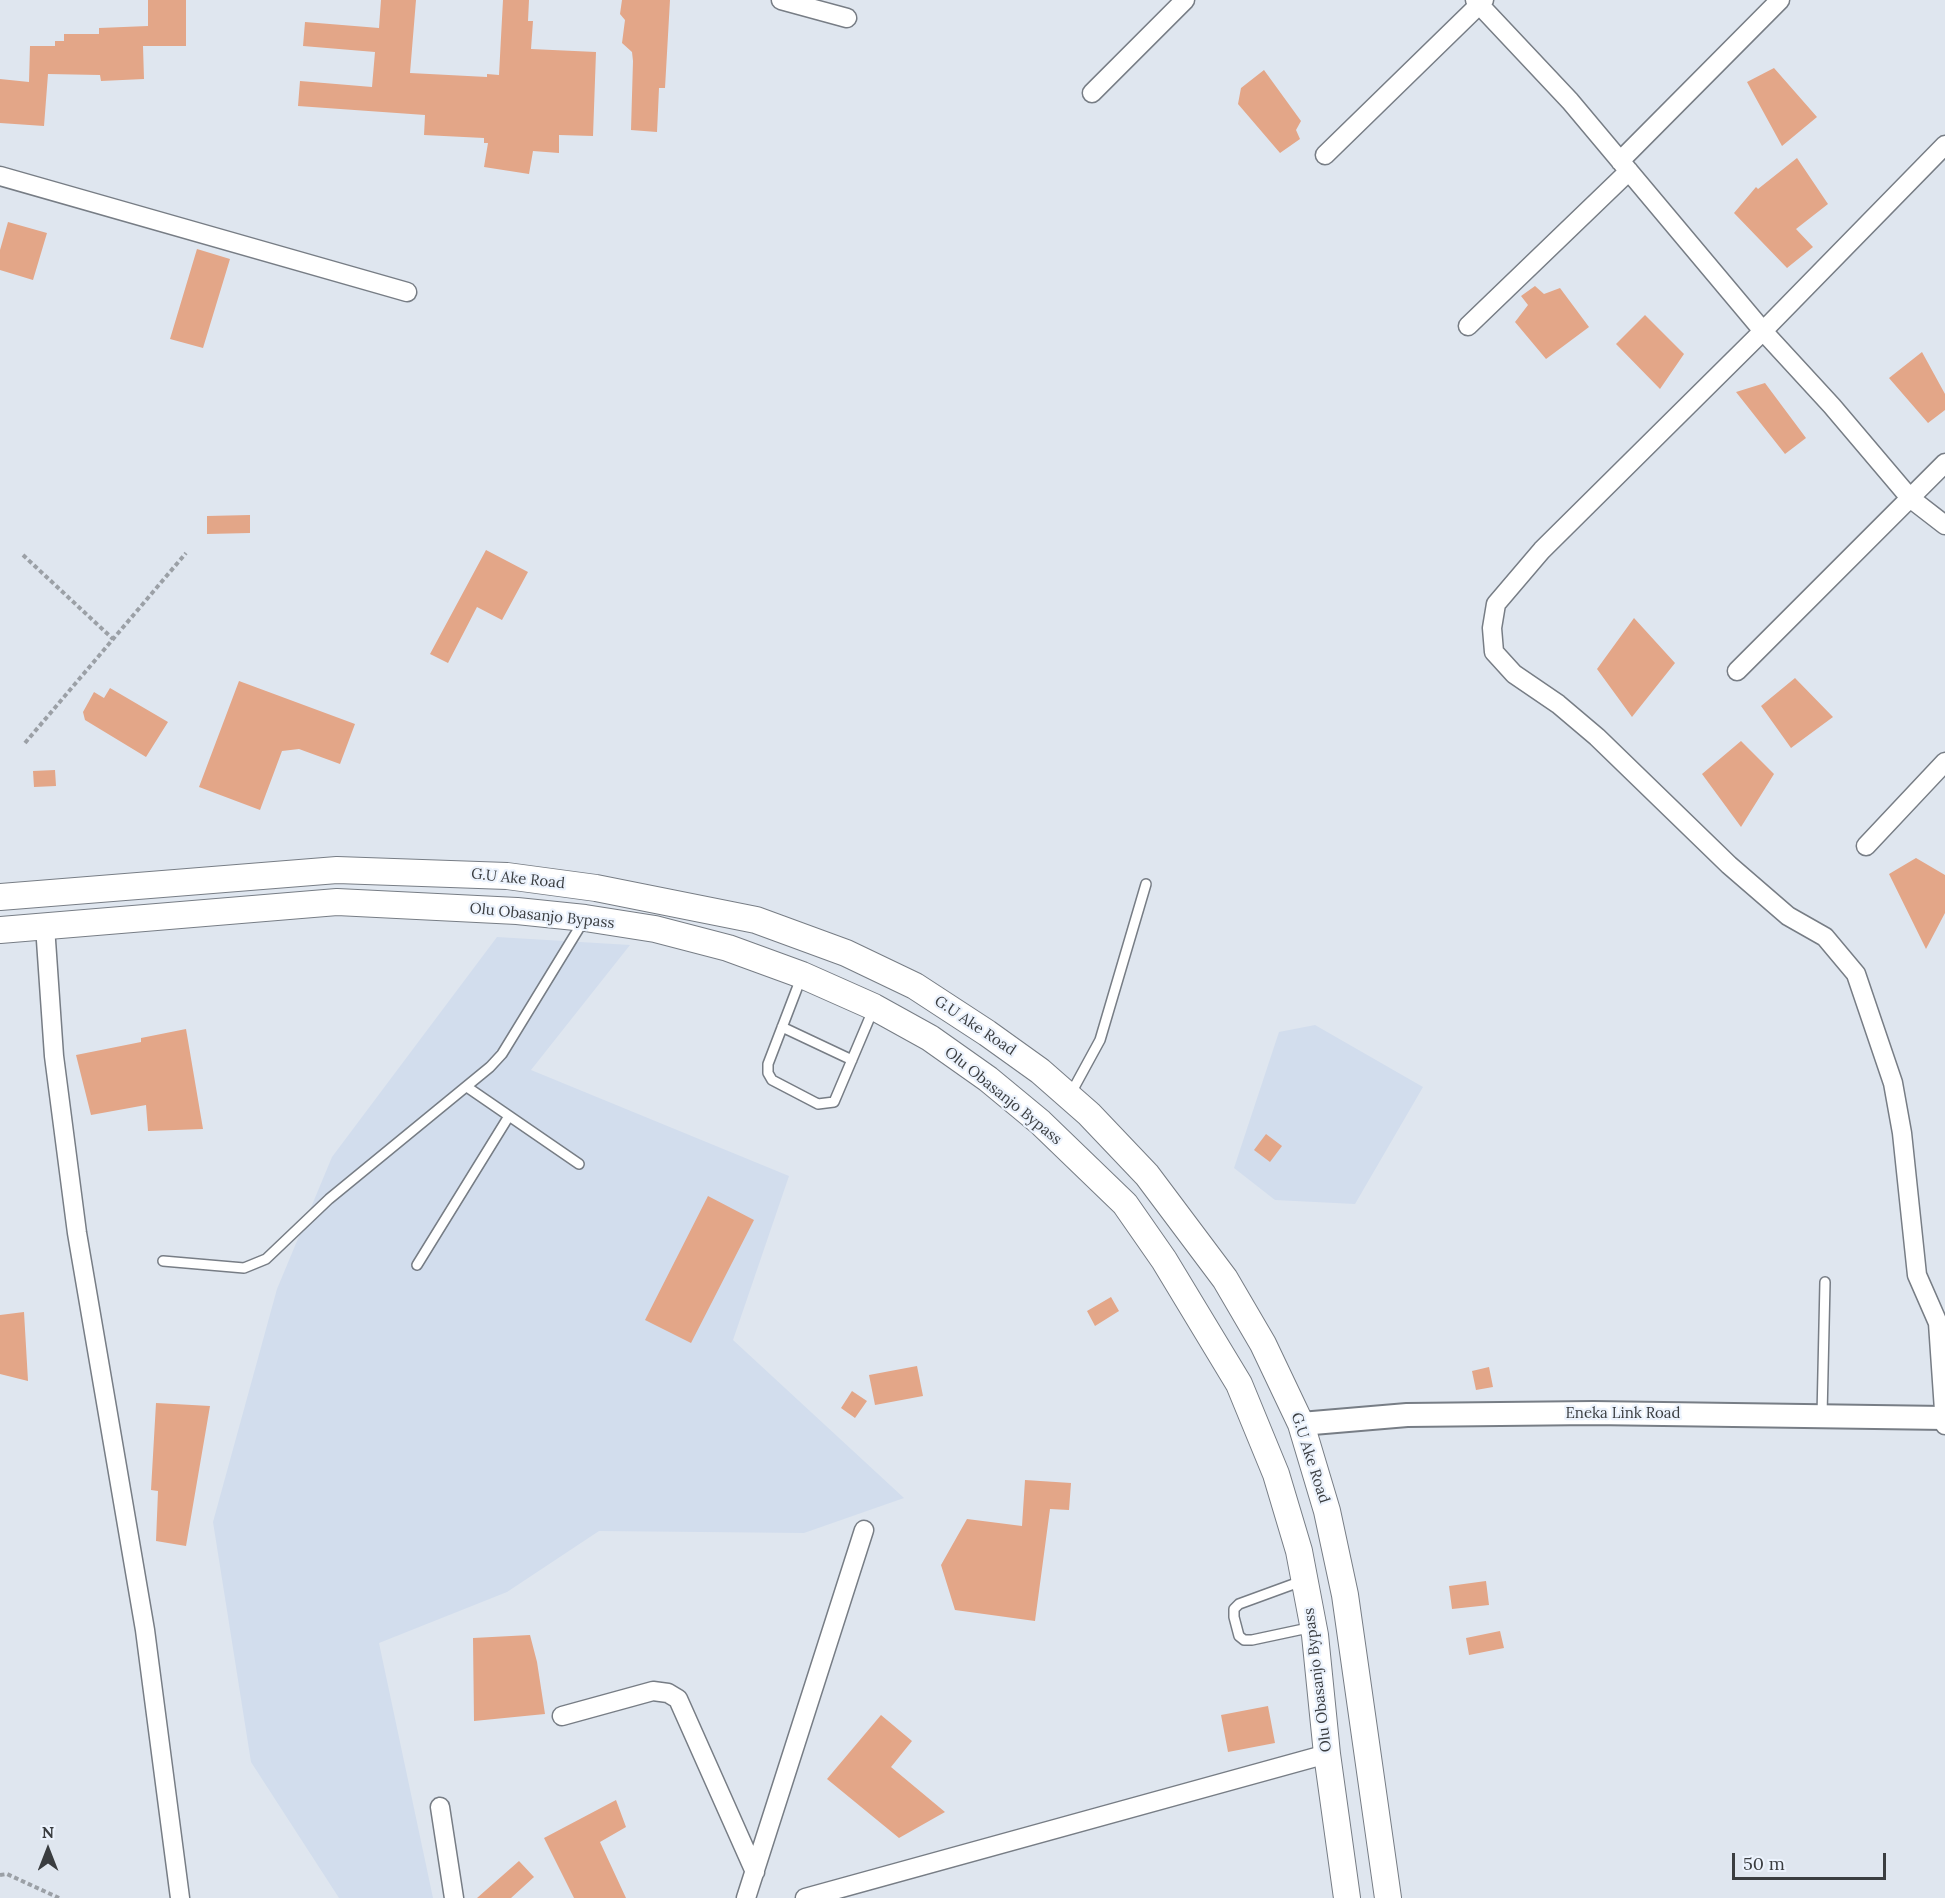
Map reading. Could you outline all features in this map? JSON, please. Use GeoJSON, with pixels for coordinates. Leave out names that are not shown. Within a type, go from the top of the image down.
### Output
{"type":"FeatureCollection","features":[{"type":"Feature","properties":{"kind":"main road","name":"G.U Ake Road"},"geometry":{"type":"LineString","coordinates":[[0,897],[337,870],[507,876],[596,888],[688,904],[756,920],[846,952],[915,986],[1040,1071],[1147,1174],[1201,1245],[1225,1279],[1263,1344],[1301,1424],[1327,1511],[1345,1595],[1388,1898]]}},
{"type":"Feature","properties":{"kind":"main road","name":"Olu Obasanjo Bypass"},"geometry":{"type":"LineString","coordinates":[[0,930],[337,903],[517,911],[585,918],[655,929],[728,948],[802,975],[874,1007],[930,1038],[988,1080],[1040,1122],[1125,1204],[1164,1260],[1239,1384],[1276,1474],[1305,1580],[1314,1627],[1327,1754],[1347,1898]]}},
{"type":"Feature","properties":{"kind":"street"},"geometry":{"type":"LineString","coordinates":[[781,0],[847,18]]}},
{"type":"Feature","properties":{"kind":"street"},"geometry":{"type":"LineString","coordinates":[[1092,93],[1185,0]]}},
{"type":"Feature","properties":{"kind":"street"},"geometry":{"type":"LineString","coordinates":[[1468,326],[1625,166],[1780,0]]}},
{"type":"Feature","properties":{"kind":"street"},"geometry":{"type":"LineString","coordinates":[[1324,155],[1480,2],[1570,101],[1763,331],[1832,406],[1910,498],[1945,525]]}},
{"type":"Feature","properties":{"kind":"street"},"geometry":{"type":"LineString","coordinates":[[1945,145],[1763,331],[1542,549],[1496,604],[1493,620],[1494,652],[1514,674],[1558,704],[1597,737],[1729,865],[1788,916],[1825,937],[1856,974],[1893,1083],[1902,1133],[1917,1275],[1938,1323],[1945,1425]]}},
{"type":"Feature","properties":{"kind":"street"},"geometry":{"type":"LineString","coordinates":[[0,176],[407,292]]}},
{"type":"Feature","properties":{"kind":"street"},"geometry":{"type":"LineString","coordinates":[[1737,671],[1945,463]]}},
{"type":"Feature","properties":{"kind":"street"},"geometry":{"type":"LineString","coordinates":[[1866,846],[1945,762]]}},
{"type":"Feature","properties":{"kind":"street"},"geometry":{"type":"LineString","coordinates":[[45,926],[54,1056],[77,1233],[145,1630],[180,1898]]}},
{"type":"Feature","properties":{"kind":"street","name":"Eneka Link Road"},"geometry":{"type":"LineString","coordinates":[[1301,1424],[1431,1415],[1593,1413],[1945,1418]]}},
{"type":"Feature","properties":{"kind":"street"},"geometry":{"type":"LineString","coordinates":[[746,1898],[864,1530]]}},
{"type":"Feature","properties":{"kind":"street"},"geometry":{"type":"LineString","coordinates":[[562,1716],[653,1691],[668,1693],[678,1699],[755,1872]]}},
{"type":"Feature","properties":{"kind":"street"},"geometry":{"type":"LineString","coordinates":[[805,1898],[1327,1754]]}},
{"type":"Feature","properties":{"kind":"street"},"geometry":{"type":"LineString","coordinates":[[440,1807],[454,1898]]}},
{"type":"Feature","properties":{"kind":"lane"},"geometry":{"type":"LineString","coordinates":[[1069,1097],[1100,1040],[1146,884]]}},
{"type":"Feature","properties":{"kind":"lane"},"geometry":{"type":"LineString","coordinates":[[163,1261],[244,1268],[267,1258],[329,1198],[467,1087],[502,1054],[585,918]]}},
{"type":"Feature","properties":{"kind":"lane"},"geometry":{"type":"LineString","coordinates":[[802,975],[768,1064],[768,1073],[772,1080],[818,1104],[834,1102],[874,1007]]}},
{"type":"Feature","properties":{"kind":"lane"},"geometry":{"type":"LineString","coordinates":[[782,1027],[852,1060]]}},
{"type":"Feature","properties":{"kind":"lane"},"geometry":{"type":"LineString","coordinates":[[467,1087],[579,1164]]}},
{"type":"Feature","properties":{"kind":"lane"},"geometry":{"type":"LineString","coordinates":[[417,1265],[509,1116]]}},
{"type":"Feature","properties":{"kind":"lane"},"geometry":{"type":"LineString","coordinates":[[1822,1416],[1825,1282]]}},
{"type":"Feature","properties":{"kind":"lane"},"geometry":{"type":"LineString","coordinates":[[1305,1580],[1239,1604],[1234,1610],[1234,1617],[1239,1636],[1244,1640],[1314,1627]]}},
{"type":"Feature","properties":{"kind":"path"},"geometry":{"type":"LineString","coordinates":[[25,743],[186,553]]}},
{"type":"Feature","properties":{"kind":"path"},"geometry":{"type":"LineString","coordinates":[[23,555],[113,639]]}},
{"type":"Feature","properties":{"kind":"path"},"geometry":{"type":"LineString","coordinates":[[0,1875],[7,1874],[59,1898]]}},
{"type":"Feature","properties":{"kind":"shaded area"},"geometry":{"type":"Polygon","coordinates":[[[497,937],[630,945],[531,1070],[789,1176],[733,1340],[904,1498],[804,1533],[599,1531],[507,1592],[379,1643],[433,1898],[339,1898],[251,1762],[213,1522],[277,1289],[332,1157],[497,937]]]}},
{"type":"Feature","properties":{"kind":"shaded area"},"geometry":{"type":"Polygon","coordinates":[[[1315,1025],[1423,1087],[1355,1204],[1275,1200],[1234,1168],[1279,1032],[1315,1025]]]}},
{"type":"Feature","properties":{"kind":"building"},"geometry":{"type":"Polygon","coordinates":[[[148,0],[186,0],[186,46],[143,46],[144,79],[101,81],[100,75],[48,74],[44,126],[0,123],[0,79],[29,82],[30,46],[55,46],[55,41],[64,41],[64,34],[99,34],[99,28],[148,26],[148,0]]]}},
{"type":"Feature","properties":{"kind":"building"},"geometry":{"type":"Polygon","coordinates":[[[381,0],[416,0],[410,73],[487,77],[487,74],[499,75],[503,0],[529,0],[528,21],[533,21],[531,49],[596,52],[593,136],[559,135],[559,153],[533,151],[529,174],[484,167],[488,143],[484,143],[484,138],[424,135],[425,115],[298,106],[300,81],[372,87],[375,52],[303,46],[305,22],[379,28],[381,0]]]}},
{"type":"Feature","properties":{"kind":"building"},"geometry":{"type":"Polygon","coordinates":[[[622,0],[670,0],[665,88],[659,88],[657,132],[631,130],[633,61],[632,52],[622,43],[625,20],[620,14],[622,0]]]}},
{"type":"Feature","properties":{"kind":"building"},"geometry":{"type":"Polygon","coordinates":[[[1774,68],[1817,117],[1782,146],[1747,82],[1774,68]]]}},
{"type":"Feature","properties":{"kind":"building"},"geometry":{"type":"Polygon","coordinates":[[[1264,70],[1301,121],[1296,130],[1300,139],[1280,153],[1238,104],[1241,88],[1264,70]]]}},
{"type":"Feature","properties":{"kind":"building"},"geometry":{"type":"Polygon","coordinates":[[[1797,158],[1828,204],[1796,229],[1813,247],[1787,268],[1734,213],[1756,187],[1758,189],[1797,158]]]}},
{"type":"Feature","properties":{"kind":"building"},"geometry":{"type":"Polygon","coordinates":[[[8,222],[47,233],[33,280],[0,270],[0,250],[8,222]]]}},
{"type":"Feature","properties":{"kind":"building"},"geometry":{"type":"Polygon","coordinates":[[[197,249],[230,259],[203,348],[170,339],[197,249]]]}},
{"type":"Feature","properties":{"kind":"building"},"geometry":{"type":"Polygon","coordinates":[[[1535,286],[1544,294],[1560,288],[1589,327],[1546,359],[1515,322],[1528,305],[1521,296],[1535,286]]]}},
{"type":"Feature","properties":{"kind":"building"},"geometry":{"type":"Polygon","coordinates":[[[1645,315],[1684,354],[1660,389],[1616,344],[1645,315]]]}},
{"type":"Feature","properties":{"kind":"building"},"geometry":{"type":"Polygon","coordinates":[[[1922,352],[1945,394],[1945,410],[1928,423],[1889,378],[1922,352]]]}},
{"type":"Feature","properties":{"kind":"building"},"geometry":{"type":"Polygon","coordinates":[[[1765,383],[1806,438],[1785,454],[1736,392],[1765,383]]]}},
{"type":"Feature","properties":{"kind":"building"},"geometry":{"type":"Polygon","coordinates":[[[250,515],[250,533],[207,534],[207,516],[250,515]]]}},
{"type":"Feature","properties":{"kind":"building"},"geometry":{"type":"Polygon","coordinates":[[[486,550],[528,572],[502,620],[477,607],[448,663],[430,654],[486,550]]]}},
{"type":"Feature","properties":{"kind":"building"},"geometry":{"type":"Polygon","coordinates":[[[1634,618],[1675,663],[1632,717],[1597,669],[1634,618]]]}},
{"type":"Feature","properties":{"kind":"building"},"geometry":{"type":"Polygon","coordinates":[[[1795,678],[1833,717],[1791,748],[1761,706],[1795,678]]]}},
{"type":"Feature","properties":{"kind":"building"},"geometry":{"type":"Polygon","coordinates":[[[239,681],[355,724],[340,764],[299,749],[282,751],[260,810],[199,787],[239,681]]]}},
{"type":"Feature","properties":{"kind":"building"},"geometry":{"type":"Polygon","coordinates":[[[110,688],[168,722],[146,757],[85,720],[83,712],[94,692],[104,698],[110,688]]]}},
{"type":"Feature","properties":{"kind":"building"},"geometry":{"type":"Polygon","coordinates":[[[1741,741],[1774,774],[1741,827],[1702,774],[1741,741]]]}},
{"type":"Feature","properties":{"kind":"building"},"geometry":{"type":"Polygon","coordinates":[[[55,770],[56,786],[34,787],[33,771],[55,770]]]}},
{"type":"Feature","properties":{"kind":"building"},"geometry":{"type":"Polygon","coordinates":[[[1916,858],[1945,875],[1945,913],[1926,949],[1889,874],[1916,858]]]}},
{"type":"Feature","properties":{"kind":"building"},"geometry":{"type":"Polygon","coordinates":[[[186,1029],[203,1129],[148,1131],[146,1105],[91,1115],[76,1055],[141,1042],[141,1038],[186,1029]]]}},
{"type":"Feature","properties":{"kind":"building"},"geometry":{"type":"Polygon","coordinates":[[[1266,1134],[1282,1146],[1270,1162],[1254,1150],[1266,1134]]]}},
{"type":"Feature","properties":{"kind":"building"},"geometry":{"type":"Polygon","coordinates":[[[708,1196],[754,1220],[691,1343],[645,1320],[708,1196]]]}},
{"type":"Feature","properties":{"kind":"building"},"geometry":{"type":"Polygon","coordinates":[[[1111,1297],[1119,1311],[1095,1326],[1087,1311],[1111,1297]]]}},
{"type":"Feature","properties":{"kind":"building"},"geometry":{"type":"Polygon","coordinates":[[[24,1312],[28,1381],[0,1374],[0,1315],[24,1312]]]}},
{"type":"Feature","properties":{"kind":"building"},"geometry":{"type":"Polygon","coordinates":[[[917,1366],[923,1396],[875,1405],[869,1375],[917,1366]]]}},
{"type":"Feature","properties":{"kind":"building"},"geometry":{"type":"Polygon","coordinates":[[[1489,1367],[1493,1387],[1476,1390],[1472,1371],[1489,1367]]]}},
{"type":"Feature","properties":{"kind":"building"},"geometry":{"type":"Polygon","coordinates":[[[852,1391],[867,1401],[855,1418],[841,1408],[852,1391]]]}},
{"type":"Feature","properties":{"kind":"building"},"geometry":{"type":"Polygon","coordinates":[[[156,1403],[210,1406],[186,1546],[156,1541],[158,1491],[151,1490],[156,1403]]]}},
{"type":"Feature","properties":{"kind":"building"},"geometry":{"type":"Polygon","coordinates":[[[1025,1480],[1071,1483],[1069,1510],[1050,1509],[1035,1621],[955,1610],[941,1565],[967,1519],[1022,1526],[1025,1480]]]}},
{"type":"Feature","properties":{"kind":"building"},"geometry":{"type":"Polygon","coordinates":[[[1486,1581],[1489,1605],[1452,1609],[1449,1586],[1486,1581]]]}},
{"type":"Feature","properties":{"kind":"building"},"geometry":{"type":"Polygon","coordinates":[[[1500,1631],[1504,1648],[1469,1655],[1466,1638],[1500,1631]]]}},
{"type":"Feature","properties":{"kind":"building"},"geometry":{"type":"Polygon","coordinates":[[[530,1635],[537,1662],[545,1714],[474,1721],[473,1638],[530,1635]]]}},
{"type":"Feature","properties":{"kind":"building"},"geometry":{"type":"Polygon","coordinates":[[[1268,1706],[1275,1743],[1228,1752],[1221,1715],[1268,1706]]]}},
{"type":"Feature","properties":{"kind":"building"},"geometry":{"type":"Polygon","coordinates":[[[881,1715],[912,1741],[891,1767],[945,1812],[899,1838],[827,1779],[881,1715]]]}},
{"type":"Feature","properties":{"kind":"building"},"geometry":{"type":"Polygon","coordinates":[[[616,1800],[626,1827],[600,1842],[626,1898],[574,1898],[544,1838],[616,1800]]]}},
{"type":"Feature","properties":{"kind":"building"},"geometry":{"type":"Polygon","coordinates":[[[519,1861],[534,1877],[511,1898],[477,1898],[519,1861]]]}}]}
